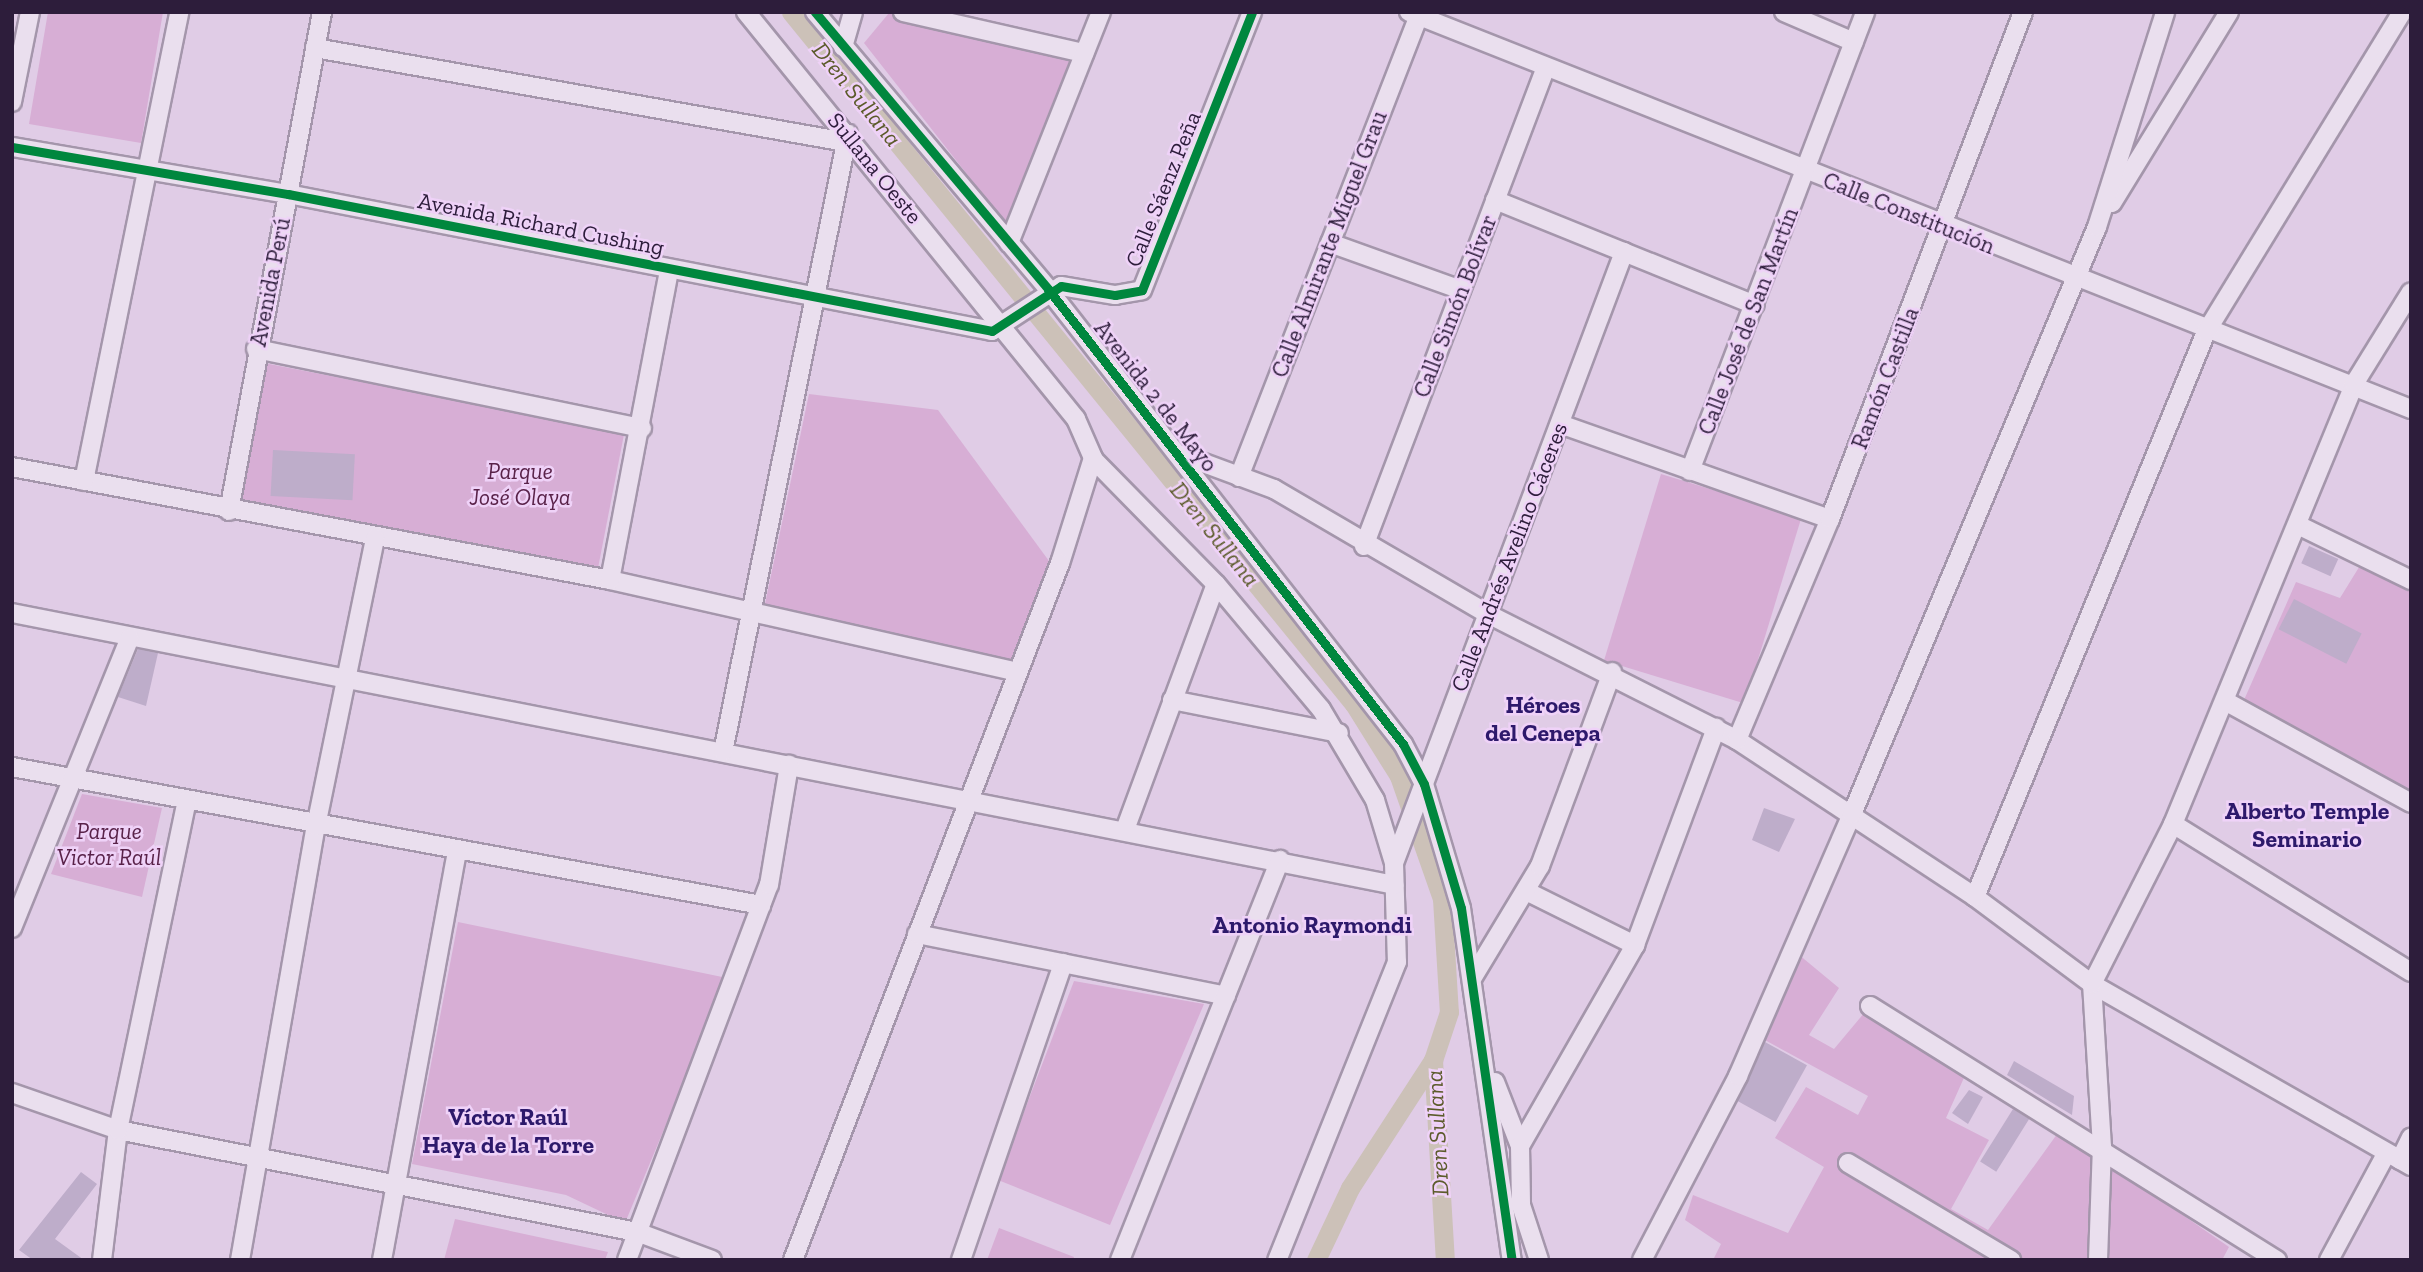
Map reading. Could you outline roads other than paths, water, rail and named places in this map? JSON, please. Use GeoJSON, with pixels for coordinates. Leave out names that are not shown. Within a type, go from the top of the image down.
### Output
{"type":"FeatureCollection","features":[{"type":"Feature","properties":{"kind":"street"},"geometry":{"type":"LineString","coordinates":[[12,102],[30,12]]}},
{"type":"Feature","properties":{"kind":"street"},"geometry":{"type":"LineString","coordinates":[[83,481],[179,12]]}},
{"type":"Feature","properties":{"kind":"street","name":"Avenida Perú"},"geometry":{"type":"LineString","coordinates":[[229,511],[257,349],[322,12]]}},
{"type":"Feature","properties":{"kind":"street","name":"Sullana Oeste"},"geometry":{"type":"LineString","coordinates":[[746,12],[847,138],[1004,323],[1076,419],[1093,459]]}},
{"type":"Feature","properties":{"kind":"street","name":"Avenida 2 de Mayo"},"geometry":{"type":"LineString","coordinates":[[815,12],[1009,243],[1370,694],[1421,791],[1461,908],[1489,1071]]}},
{"type":"Feature","properties":{"kind":"street"},"geometry":{"type":"LineString","coordinates":[[843,47],[853,12]]}},
{"type":"Feature","properties":{"kind":"street"},"geometry":{"type":"LineString","coordinates":[[903,12],[1084,53]]}},
{"type":"Feature","properties":{"kind":"street"},"geometry":{"type":"LineString","coordinates":[[1009,243],[1101,12]]}},
{"type":"Feature","properties":{"kind":"street","name":"Calle Sáenz Peña"},"geometry":{"type":"LineString","coordinates":[[1045,291],[1076,284],[1128,294],[1151,277],[1252,12]]}},
{"type":"Feature","properties":{"kind":"street"},"geometry":{"type":"LineString","coordinates":[[1784,12],[1854,42]]}},
{"type":"Feature","properties":{"kind":"street","name":"Calle José de San Martín"},"geometry":{"type":"LineString","coordinates":[[1690,471],[1807,172],[1865,12]]}},
{"type":"Feature","properties":{"kind":"street","name":"Ramón Castilla"},"geometry":{"type":"LineString","coordinates":[[1737,740],[1830,519],[2023,12]]}},
{"type":"Feature","properties":{"kind":"street"},"geometry":{"type":"LineString","coordinates":[[1642,1260],[1738,1076],[1852,814],[2097,227],[2165,12]]}},
{"type":"Feature","properties":{"kind":"street"},"geometry":{"type":"LineString","coordinates":[[2097,227],[2229,12]]}},
{"type":"Feature","properties":{"kind":"street","name":"Calle Constitución"},"geometry":{"type":"LineString","coordinates":[[1416,13],[2206,332],[2354,384],[2411,409]]}},
{"type":"Feature","properties":{"kind":"street","name":"Calle Almirante Miguel Grau"},"geometry":{"type":"LineString","coordinates":[[1239,477],[1416,13]]}},
{"type":"Feature","properties":{"kind":"street"},"geometry":{"type":"LineString","coordinates":[[1975,897],[2206,332],[2404,17]]}},
{"type":"Feature","properties":{"kind":"street"},"geometry":{"type":"LineString","coordinates":[[315,48],[847,138],[749,611],[723,752]]}},
{"type":"Feature","properties":{"kind":"street","name":"Calle Simón Bolívar"},"geometry":{"type":"LineString","coordinates":[[1364,546],[1546,67]]}},
{"type":"Feature","properties":{"kind":"street","name":"Avenida Richard Cushing"},"geometry":{"type":"LineString","coordinates":[[12,147],[288,194],[992,331],[1004,323]]}},
{"type":"Feature","properties":{"kind":"street"},"geometry":{"type":"LineString","coordinates":[[1495,200],[1755,305]]}},
{"type":"Feature","properties":{"kind":"street"},"geometry":{"type":"LineString","coordinates":[[1330,243],[1461,290]]}},
{"type":"Feature","properties":{"kind":"street","name":"Calle Andrés Avelino Cáceres"},"geometry":{"type":"LineString","coordinates":[[1394,863],[1624,252]]}},
{"type":"Feature","properties":{"kind":"street"},"geometry":{"type":"LineString","coordinates":[[610,580],[642,428],[669,270]]}},
{"type":"Feature","properties":{"kind":"street"},"geometry":{"type":"LineString","coordinates":[[1004,323],[1045,291]]}},
{"type":"Feature","properties":{"kind":"street"},"geometry":{"type":"LineString","coordinates":[[2098,1260],[2102,1147],[2092,984],[2174,824],[2354,384],[2411,292]]}},
{"type":"Feature","properties":{"kind":"street"},"geometry":{"type":"LineString","coordinates":[[257,349],[642,428]]}},
{"type":"Feature","properties":{"kind":"street"},"geometry":{"type":"LineString","coordinates":[[1560,424],[1830,519]]}},
{"type":"Feature","properties":{"kind":"street"},"geometry":{"type":"LineString","coordinates":[[1175,452],[1274,489],[1364,546],[1488,614],[1612,672],[1737,740],[1975,897],[2092,984],[2399,1160]]}},
{"type":"Feature","properties":{"kind":"street"},"geometry":{"type":"LineString","coordinates":[[793,1260],[1018,671],[1093,459],[1216,584],[1339,733],[1375,800],[1394,863],[1397,962],[1277,1260]]}},
{"type":"Feature","properties":{"kind":"street"},"geometry":{"type":"LineString","coordinates":[[12,467],[229,511],[610,580],[1018,671]]}},
{"type":"Feature","properties":{"kind":"street"},"geometry":{"type":"LineString","coordinates":[[2298,524],[2411,580]]}},
{"type":"Feature","properties":{"kind":"street"},"geometry":{"type":"LineString","coordinates":[[240,1260],[260,1159],[316,825],[375,538]]}},
{"type":"Feature","properties":{"kind":"street"},"geometry":{"type":"LineString","coordinates":[[1126,827],[1216,584]]}},
{"type":"Feature","properties":{"kind":"street"},"geometry":{"type":"LineString","coordinates":[[12,614],[968,802],[1126,827],[1395,885]]}},
{"type":"Feature","properties":{"kind":"street"},"geometry":{"type":"LineString","coordinates":[[12,928],[130,638]]}},
{"type":"Feature","properties":{"kind":"street"},"geometry":{"type":"LineString","coordinates":[[1473,977],[1526,891],[1612,672]]}},
{"type":"Feature","properties":{"kind":"street"},"geometry":{"type":"LineString","coordinates":[[1172,699],[1339,733]]}},
{"type":"Feature","properties":{"kind":"street"},"geometry":{"type":"LineString","coordinates":[[2225,701],[2411,803]]}},
{"type":"Feature","properties":{"kind":"street"},"geometry":{"type":"LineString","coordinates":[[1520,1146],[1635,945],[1716,728]]}},
{"type":"Feature","properties":{"kind":"street"},"geometry":{"type":"LineString","coordinates":[[627,1260],[761,905],[789,765]]}},
{"type":"Feature","properties":{"kind":"street"},"geometry":{"type":"LineString","coordinates":[[12,767],[761,905]]}},
{"type":"Feature","properties":{"kind":"street"},"geometry":{"type":"LineString","coordinates":[[102,1260],[118,1130],[187,801]]}},
{"type":"Feature","properties":{"kind":"street"},"geometry":{"type":"LineString","coordinates":[[2174,824],[2411,972]]}},
{"type":"Feature","properties":{"kind":"street"},"geometry":{"type":"LineString","coordinates":[[382,1260],[457,850]]}},
{"type":"Feature","properties":{"kind":"street"},"geometry":{"type":"LineString","coordinates":[[1120,1260],[1280,860]]}},
{"type":"Feature","properties":{"kind":"street"},"geometry":{"type":"LineString","coordinates":[[1526,891],[1635,945]]}},
{"type":"Feature","properties":{"kind":"street"},"geometry":{"type":"LineString","coordinates":[[918,934],[1226,996]]}},
{"type":"Feature","properties":{"kind":"street"},"geometry":{"type":"LineString","coordinates":[[961,1260],[1063,963]]}},
{"type":"Feature","properties":{"kind":"street"},"geometry":{"type":"LineString","coordinates":[[1870,1006],[2102,1147],[2277,1260]]}},
{"type":"Feature","properties":{"kind":"street"},"geometry":{"type":"LineString","coordinates":[[1489,1071],[1520,1146],[1521,1205],[1539,1260]]}},
{"type":"Feature","properties":{"kind":"street"},"geometry":{"type":"LineString","coordinates":[[1489,1071],[1512,1260]]}},
{"type":"Feature","properties":{"kind":"street"},"geometry":{"type":"LineString","coordinates":[[12,1093],[118,1130],[637,1232],[712,1260]]}},
{"type":"Feature","properties":{"kind":"street"},"geometry":{"type":"LineString","coordinates":[[2329,1260],[2399,1160],[2411,1137]]}},
{"type":"Feature","properties":{"kind":"street"},"geometry":{"type":"LineString","coordinates":[[1848,1163],[2011,1260]]}},
{"type":"Feature","properties":{"kind":"waterway","name":"Dren Sullana"},"geometry":{"type":"LineString","coordinates":[[791,12],[1354,704],[1399,776],[1442,899],[1449,1012],[1433,1060],[1445,1260]]}},
{"type":"Feature","properties":{"kind":"waterway"},"geometry":{"type":"LineString","coordinates":[[1316,1260],[1350,1188],[1433,1060]]}},
{"type":"Feature","properties":{"kind":"district","name":"Héroes del Cenepa"},"geometry":{"type":"Point","coordinates":[1543,719]}},
{"type":"Feature","properties":{"kind":"district","name":"Alberto Temple Seminario"},"geometry":{"type":"Point","coordinates":[2307,825]}},
{"type":"Feature","properties":{"kind":"district","name":"Antonio Raymondi"},"geometry":{"type":"Point","coordinates":[1312,925]}},
{"type":"Feature","properties":{"kind":"district","name":"Víctor Raúl Haya de la Torre"},"geometry":{"type":"Point","coordinates":[508,1131]}},
{"type":"Feature","properties":{"kind":"park label","name":"Parque José Olaya"},"geometry":{"type":"Point","coordinates":[520,484]}},
{"type":"Feature","properties":{"kind":"park label","name":"Parque Victor Raúl"},"geometry":{"type":"Point","coordinates":[109,844]}}]}
